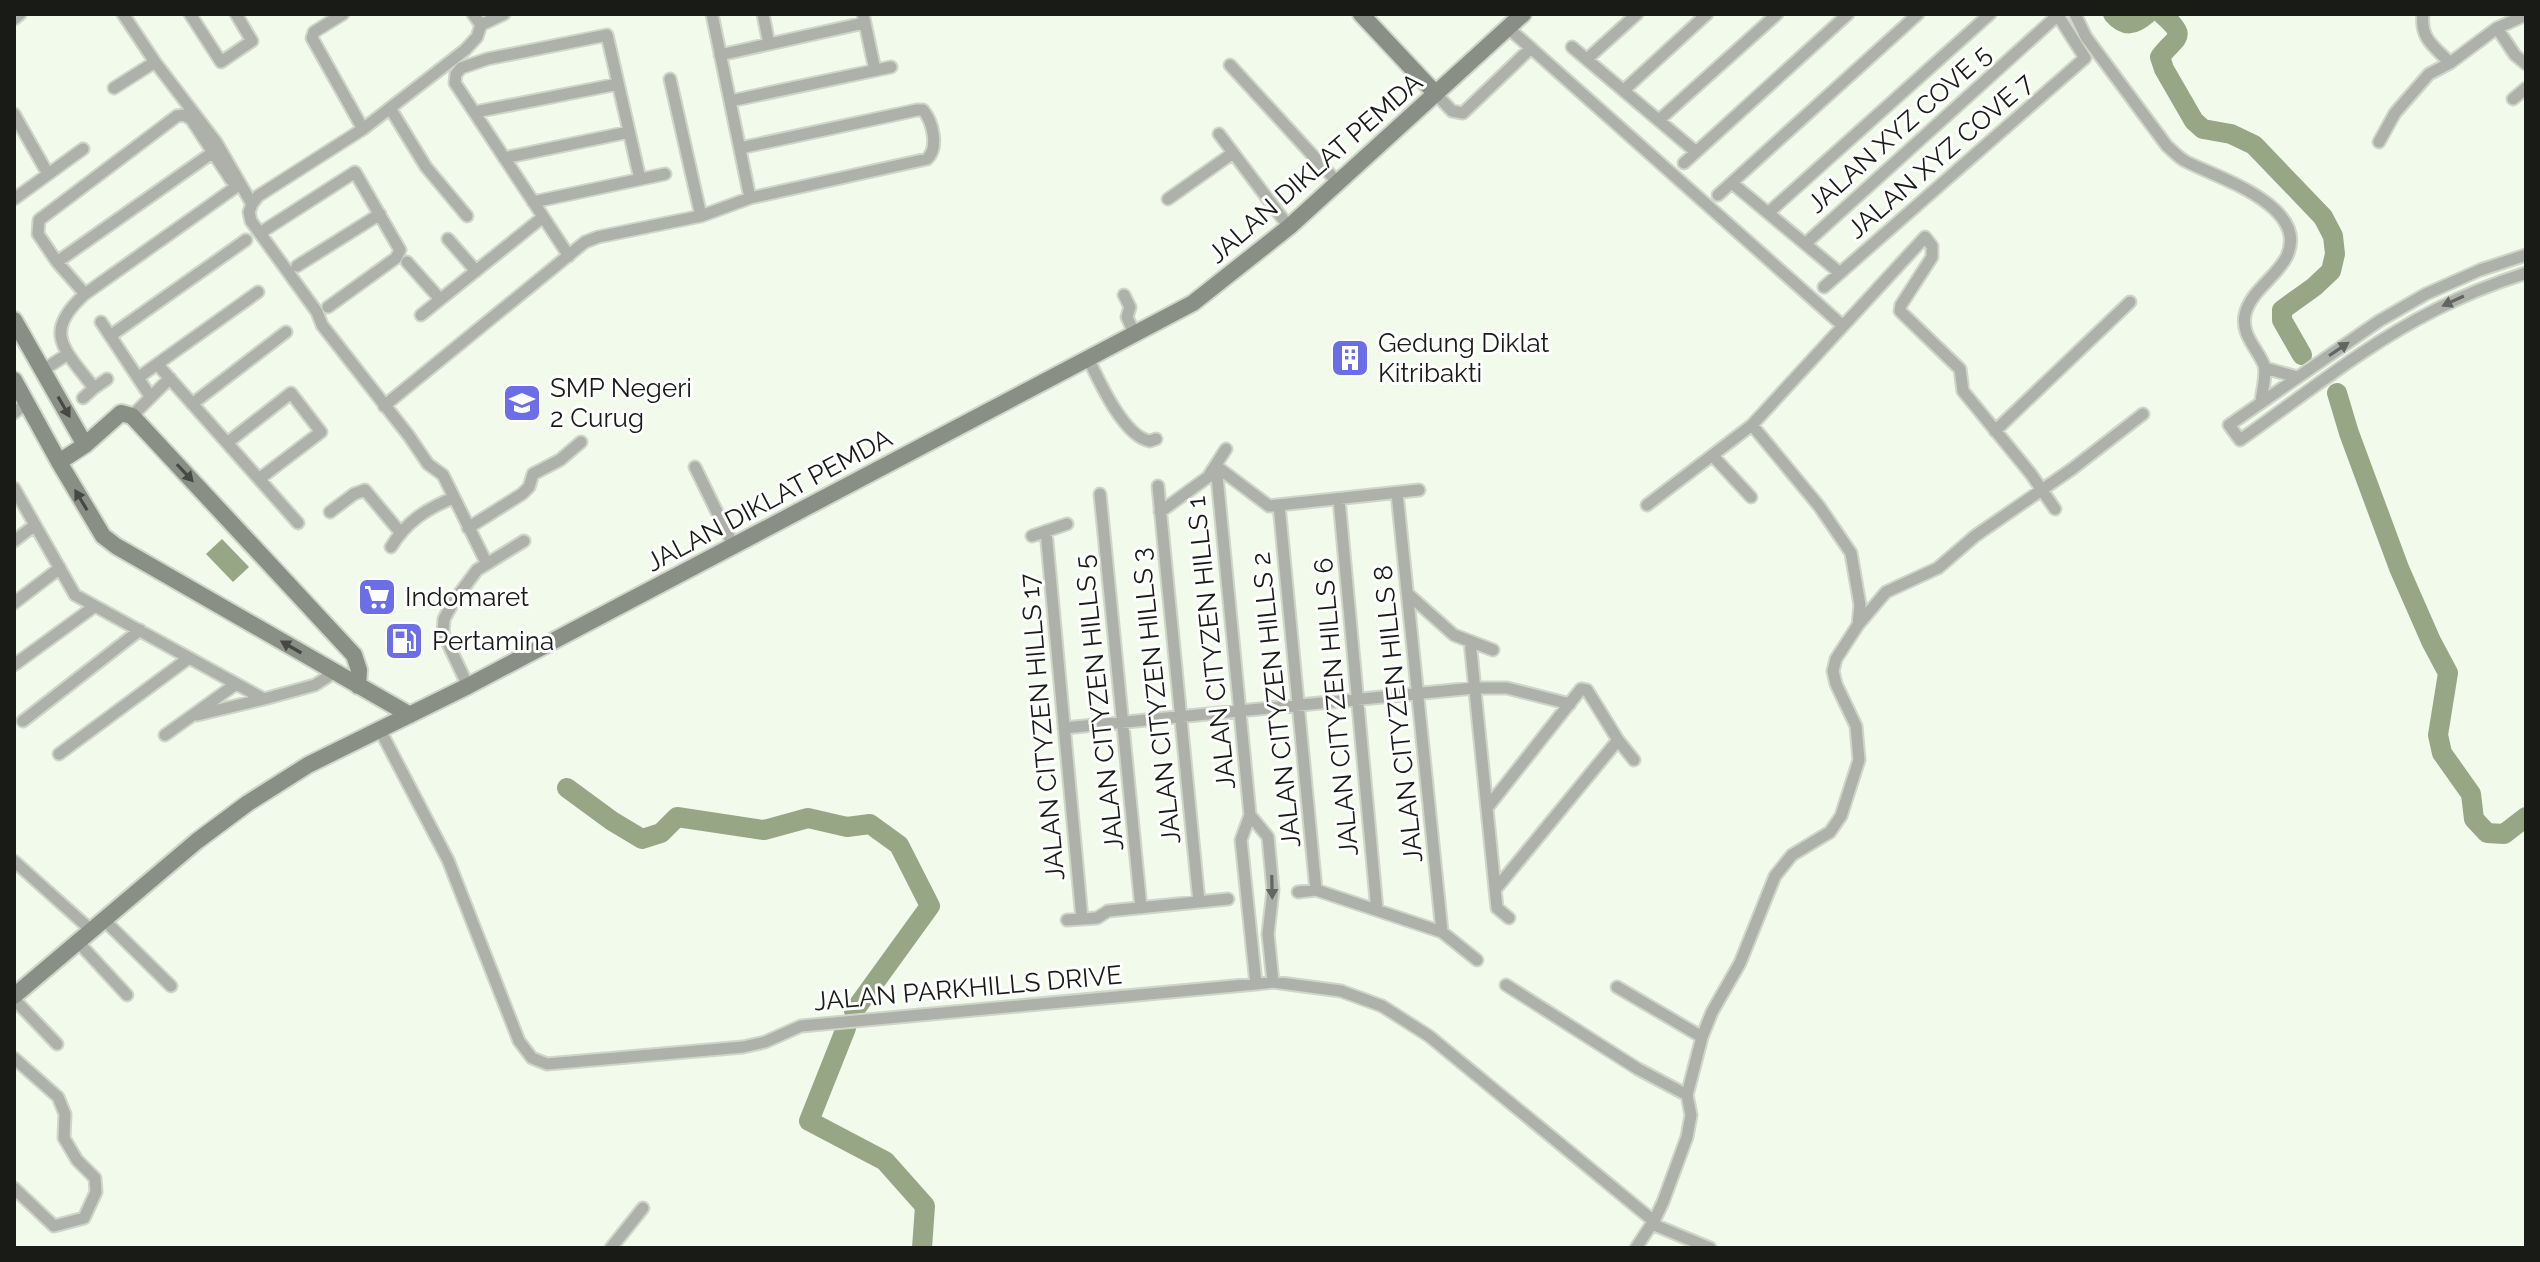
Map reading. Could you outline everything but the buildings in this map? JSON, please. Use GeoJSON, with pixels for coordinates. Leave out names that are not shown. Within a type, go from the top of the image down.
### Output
{"type":"FeatureCollection","features":[{"type":"Feature","properties":{"kind":"street"},"geometry":{"type":"LineString","coordinates":[[14,19],[20,14]]}},
{"type":"Feature","properties":{"kind":"street"},"geometry":{"type":"LineString","coordinates":[[123,14],[216,142],[238,185]]}},
{"type":"Feature","properties":{"kind":"street"},"geometry":{"type":"LineString","coordinates":[[190,14],[221,62],[252,41],[236,14]]}},
{"type":"Feature","properties":{"kind":"street"},"geometry":{"type":"LineString","coordinates":[[343,14],[314,32],[312,38],[363,129]]}},
{"type":"Feature","properties":{"kind":"street"},"geometry":{"type":"LineString","coordinates":[[473,14],[481,25]]}},
{"type":"Feature","properties":{"kind":"street"},"geometry":{"type":"LineString","coordinates":[[486,562],[443,475],[428,464],[322,325],[317,312],[251,221],[249,212],[258,196],[363,129],[465,50],[477,37],[481,25],[504,14]]}},
{"type":"Feature","properties":{"kind":"street"},"geometry":{"type":"LineString","coordinates":[[712,14],[750,198]]}},
{"type":"Feature","properties":{"kind":"street"},"geometry":{"type":"LineString","coordinates":[[763,14],[769,44]]}},
{"type":"Feature","properties":{"kind":"street"},"geometry":{"type":"LineString","coordinates":[[1361,14],[1452,111],[1463,113],[1531,48]]}},
{"type":"Feature","properties":{"kind":"street","name":"JALAN DIKLAT PEMDA"},"geometry":{"type":"LineString","coordinates":[[14,998],[197,841],[248,803],[308,765],[468,686],[1193,303],[1289,227],[1523,14]]}},
{"type":"Feature","properties":{"kind":"street"},"geometry":{"type":"LineString","coordinates":[[1587,59],[1637,14]]}},
{"type":"Feature","properties":{"kind":"street"},"geometry":{"type":"LineString","coordinates":[[1624,90],[1707,14]]}},
{"type":"Feature","properties":{"kind":"street"},"geometry":{"type":"LineString","coordinates":[[1659,120],[1777,14]]}},
{"type":"Feature","properties":{"kind":"street"},"geometry":{"type":"LineString","coordinates":[[1684,163],[1848,14]]}},
{"type":"Feature","properties":{"kind":"street"},"geometry":{"type":"LineString","coordinates":[[1718,195],[1918,14]]}},
{"type":"Feature","properties":{"kind":"street"},"geometry":{"type":"LineString","coordinates":[[1768,213],[1990,14]]}},
{"type":"Feature","properties":{"kind":"street"},"geometry":{"type":"LineString","coordinates":[[2075,14],[2086,37],[2167,146],[2183,160],[2258,195],[2288,229],[2291,242],[2287,257],[2250,302],[2245,316],[2245,333],[2265,368],[2261,402]]}},
{"type":"Feature","properties":{"kind":"street"},"geometry":{"type":"LineString","coordinates":[[2423,14],[2421,29],[2426,39],[2450,63]]}},
{"type":"Feature","properties":{"kind":"street","name":"JALAN XYZ COVE 7"},"geometry":{"type":"LineString","coordinates":[[1824,287],[2085,58],[2058,15]]}},
{"type":"Feature","properties":{"kind":"street","name":"JALAN XYZ COVE 5"},"geometry":{"type":"LineString","coordinates":[[1805,244],[2058,15]]}},
{"type":"Feature","properties":{"kind":"street"},"geometry":{"type":"LineString","coordinates":[[2379,142],[2395,113],[2429,74],[2450,63],[2497,28],[2526,15]]}},
{"type":"Feature","properties":{"kind":"street"},"geometry":{"type":"LineString","coordinates":[[720,55],[864,18],[875,70]]}},
{"type":"Feature","properties":{"kind":"street"},"geometry":{"type":"LineString","coordinates":[[1508,28],[1843,326]]}},
{"type":"Feature","properties":{"kind":"street"},"geometry":{"type":"LineString","coordinates":[[2497,28],[2515,55],[2526,64]]}},
{"type":"Feature","properties":{"kind":"street"},"geometry":{"type":"LineString","coordinates":[[569,256],[455,83],[456,74],[461,68],[487,59],[607,35],[640,179]]}},
{"type":"Feature","properties":{"kind":"street"},"geometry":{"type":"LineString","coordinates":[[1572,47],[1696,152]]}},
{"type":"Feature","properties":{"kind":"street"},"geometry":{"type":"LineString","coordinates":[[114,88],[155,62]]}},
{"type":"Feature","properties":{"kind":"street"},"geometry":{"type":"LineString","coordinates":[[1230,65],[1338,183]]}},
{"type":"Feature","properties":{"kind":"street"},"geometry":{"type":"LineString","coordinates":[[730,101],[891,67]]}},
{"type":"Feature","properties":{"kind":"street"},"geometry":{"type":"LineString","coordinates":[[670,79],[701,216]]}},
{"type":"Feature","properties":{"kind":"street"},"geometry":{"type":"LineString","coordinates":[[475,112],[618,84]]}},
{"type":"Feature","properties":{"kind":"street"},"geometry":{"type":"LineString","coordinates":[[2513,99],[2526,88]]}},
{"type":"Feature","properties":{"kind":"street"},"geometry":{"type":"LineString","coordinates":[[390,108],[426,167],[467,216]]}},
{"type":"Feature","properties":{"kind":"street"},"geometry":{"type":"LineString","coordinates":[[384,406],[585,242],[701,216],[750,198],[927,159],[934,148],[928,116],[923,110],[917,110],[740,148]]}},
{"type":"Feature","properties":{"kind":"street"},"geometry":{"type":"LineString","coordinates":[[14,114],[48,174]]}},
{"type":"Feature","properties":{"kind":"street"},"geometry":{"type":"LineString","coordinates":[[85,294],[38,234],[39,220],[177,116],[184,115],[191,119],[212,153],[252,204]]}},
{"type":"Feature","properties":{"kind":"street"},"geometry":{"type":"LineString","coordinates":[[504,158],[629,132]]}},
{"type":"Feature","properties":{"kind":"street"},"geometry":{"type":"LineString","coordinates":[[1219,134],[1289,227]]}},
{"type":"Feature","properties":{"kind":"street"},"geometry":{"type":"LineString","coordinates":[[14,199],[83,149]]}},
{"type":"Feature","properties":{"kind":"street"},"geometry":{"type":"LineString","coordinates":[[57,262],[212,153]]}},
{"type":"Feature","properties":{"kind":"street"},"geometry":{"type":"LineString","coordinates":[[1168,199],[1233,153]]}},
{"type":"Feature","properties":{"kind":"street"},"geometry":{"type":"LineString","coordinates":[[260,233],[355,172],[400,250],[398,256],[328,307]]}},
{"type":"Feature","properties":{"kind":"street"},"geometry":{"type":"LineString","coordinates":[[533,202],[665,174]]}},
{"type":"Feature","properties":{"kind":"street"},"geometry":{"type":"LineString","coordinates":[[1732,183],[1840,273]]}},
{"type":"Feature","properties":{"kind":"street"},"geometry":{"type":"LineString","coordinates":[[94,388],[62,343],[62,323],[67,309],[238,185]]}},
{"type":"Feature","properties":{"kind":"street"},"geometry":{"type":"LineString","coordinates":[[297,266],[380,214]]}},
{"type":"Feature","properties":{"kind":"street"},"geometry":{"type":"LineString","coordinates":[[421,315],[543,217]]}},
{"type":"Feature","properties":{"kind":"street"},"geometry":{"type":"LineString","coordinates":[[1647,505],[1752,425],[1925,237],[1932,246],[1932,257],[1900,311],[1960,369],[1961,390],[2055,509]]}},
{"type":"Feature","properties":{"kind":"street"},"geometry":{"type":"LineString","coordinates":[[448,239],[476,271]]}},
{"type":"Feature","properties":{"kind":"street"},"geometry":{"type":"LineString","coordinates":[[110,336],[246,240]]}},
{"type":"Feature","properties":{"kind":"street"},"geometry":{"type":"LineString","coordinates":[[2526,255],[2480,270],[2426,294],[2379,321],[2229,425],[2240,440],[2389,336],[2434,310],[2486,286],[2526,273]]}},
{"type":"Feature","properties":{"kind":"street"},"geometry":{"type":"LineString","coordinates":[[407,262],[440,299]]}},
{"type":"Feature","properties":{"kind":"street"},"geometry":{"type":"LineString","coordinates":[[139,377],[258,292]]}},
{"type":"Feature","properties":{"kind":"street"},"geometry":{"type":"LineString","coordinates":[[1124,295],[1130,307],[1127,317],[1135,335]]}},
{"type":"Feature","properties":{"kind":"street"},"geometry":{"type":"LineString","coordinates":[[1995,431],[2130,302]]}},
{"type":"Feature","properties":{"kind":"street"},"geometry":{"type":"LineString","coordinates":[[14,320],[83,447]]}},
{"type":"Feature","properties":{"kind":"street"},"geometry":{"type":"LineString","coordinates":[[101,322],[150,396]]}},
{"type":"Feature","properties":{"kind":"street"},"geometry":{"type":"LineString","coordinates":[[192,404],[286,332]]}},
{"type":"Feature","properties":{"kind":"street"},"geometry":{"type":"LineString","coordinates":[[43,370],[68,354]]}},
{"type":"Feature","properties":{"kind":"street"},"geometry":{"type":"LineString","coordinates":[[1088,358],[1108,397],[1128,425],[1142,440],[1156,439]]}},
{"type":"Feature","properties":{"kind":"street"},"geometry":{"type":"LineString","coordinates":[[157,364],[298,523]]}},
{"type":"Feature","properties":{"kind":"street"},"geometry":{"type":"LineString","coordinates":[[2265,368],[2297,377]]}},
{"type":"Feature","properties":{"kind":"street"},"geometry":{"type":"LineString","coordinates":[[132,416],[170,378]]}},
{"type":"Feature","properties":{"kind":"street"},"geometry":{"type":"LineString","coordinates":[[83,398],[107,379]]}},
{"type":"Feature","properties":{"kind":"street"},"geometry":{"type":"LineString","coordinates":[[14,380],[20,408],[61,461],[103,536],[410,715]]}},
{"type":"Feature","properties":{"kind":"street"},"geometry":{"type":"LineString","coordinates":[[227,443],[291,393],[321,432],[259,479]]}},
{"type":"Feature","properties":{"kind":"street"},"geometry":{"type":"LineString","coordinates":[[61,461],[83,447],[121,413],[132,416],[354,655],[359,670],[358,686]]}},
{"type":"Feature","properties":{"kind":"street"},"geometry":{"type":"LineString","coordinates":[[1636,1248],[1663,1202],[1687,1137],[1691,1115],[1687,1095],[1702,1037],[1712,1012],[1740,963],[1775,876],[1792,855],[1830,832],[1841,816],[1859,760],[1859,744],[1856,726],[1836,684],[1833,671],[1836,659],[1858,625],[1886,592],[1931,572],[1975,536],[2043,490],[2143,414]]}},
{"type":"Feature","properties":{"kind":"street"},"geometry":{"type":"LineString","coordinates":[[1752,425],[1819,506],[1851,553],[1860,605],[1858,625]]}},
{"type":"Feature","properties":{"kind":"street"},"geometry":{"type":"LineString","coordinates":[[468,528],[522,494],[529,487],[533,474],[560,460],[581,442]]}},
{"type":"Feature","properties":{"kind":"street"},"geometry":{"type":"LineString","coordinates":[[1160,512],[1208,477],[1226,449]]}},
{"type":"Feature","properties":{"kind":"street"},"geometry":{"type":"LineString","coordinates":[[1713,456],[1751,497]]}},
{"type":"Feature","properties":{"kind":"street"},"geometry":{"type":"LineString","coordinates":[[1216,466],[1269,506],[1419,490]]}},
{"type":"Feature","properties":{"kind":"street","name":"JALAN CITYZEN HILLS 1"},"geometry":{"type":"LineString","coordinates":[[1216,466],[1250,815]]}},
{"type":"Feature","properties":{"kind":"street"},"geometry":{"type":"LineString","coordinates":[[695,467],[734,547]]}},
{"type":"Feature","properties":{"kind":"street","name":"JALAN CITYZEN HILLS 3"},"geometry":{"type":"LineString","coordinates":[[1158,486],[1199,902]]}},
{"type":"Feature","properties":{"kind":"street"},"geometry":{"type":"LineString","coordinates":[[14,488],[75,595],[264,699]]}},
{"type":"Feature","properties":{"kind":"street"},"geometry":{"type":"LineString","coordinates":[[330,512],[354,494],[365,490],[400,532]]}},
{"type":"Feature","properties":{"kind":"street","name":"JALAN CITYZEN HILLS 8"},"geometry":{"type":"LineString","coordinates":[[1397,493],[1442,932]]}},
{"type":"Feature","properties":{"kind":"street","name":"JALAN CITYZEN HILLS 5"},"geometry":{"type":"LineString","coordinates":[[1100,494],[1141,908]]}},
{"type":"Feature","properties":{"kind":"street"},"geometry":{"type":"LineString","coordinates":[[391,547],[400,532],[429,508],[453,498]]}},
{"type":"Feature","properties":{"kind":"street","name":"JALAN CITYZEN HILLS 6"},"geometry":{"type":"LineString","coordinates":[[1339,499],[1377,910]]}},
{"type":"Feature","properties":{"kind":"street","name":"JALAN CITYZEN HILLS 2"},"geometry":{"type":"LineString","coordinates":[[1279,505],[1316,890]]}},
{"type":"Feature","properties":{"kind":"street","name":"JALAN CITYZEN HILLS 17"},"geometry":{"type":"LineString","coordinates":[[1032,536],[1067,524]]}},
{"type":"Feature","properties":{"kind":"street"},"geometry":{"type":"LineString","coordinates":[[14,541],[35,525]]}},
{"type":"Feature","properties":{"kind":"street","name":"JALAN CITYZEN HILLS 17"},"geometry":{"type":"LineString","coordinates":[[1046,531],[1082,919]]}},
{"type":"Feature","properties":{"kind":"street"},"geometry":{"type":"LineString","coordinates":[[468,686],[443,627],[454,601],[477,570],[524,541]]}},
{"type":"Feature","properties":{"kind":"street"},"geometry":{"type":"LineString","coordinates":[[14,603],[60,568]]}},
{"type":"Feature","properties":{"kind":"street"},"geometry":{"type":"LineString","coordinates":[[1408,594],[1454,635],[1493,650]]}},
{"type":"Feature","properties":{"kind":"street"},"geometry":{"type":"LineString","coordinates":[[14,665],[95,606]]}},
{"type":"Feature","properties":{"kind":"street"},"geometry":{"type":"LineString","coordinates":[[23,721],[140,630]]}},
{"type":"Feature","properties":{"kind":"street"},"geometry":{"type":"LineString","coordinates":[[1470,641],[1497,908],[1509,918]]}},
{"type":"Feature","properties":{"kind":"street"},"geometry":{"type":"LineString","coordinates":[[59,754],[189,658]]}},
{"type":"Feature","properties":{"kind":"street"},"geometry":{"type":"LineString","coordinates":[[189,717],[315,685],[335,672]]}},
{"type":"Feature","properties":{"kind":"street"},"geometry":{"type":"LineString","coordinates":[[165,735],[236,684]]}},
{"type":"Feature","properties":{"kind":"street"},"geometry":{"type":"LineString","coordinates":[[1064,728],[1474,688],[1507,688],[1570,704]]}},
{"type":"Feature","properties":{"kind":"street"},"geometry":{"type":"LineString","coordinates":[[1487,808],[1581,689],[1587,690],[1634,760]]}},
{"type":"Feature","properties":{"kind":"street","name":"JALAN PARKHILLS DRIVE"},"geometry":{"type":"LineString","coordinates":[[380,730],[448,860],[519,1041],[532,1058],[547,1064],[743,1047],[765,1042],[801,1026],[1273,982],[1341,991],[1382,1006],[1429,1036],[1651,1221],[1710,1248]]}},
{"type":"Feature","properties":{"kind":"street"},"geometry":{"type":"LineString","coordinates":[[1495,890],[1618,740]]}},
{"type":"Feature","properties":{"kind":"street"},"geometry":{"type":"LineString","coordinates":[[1250,815],[1268,837],[1273,890],[1268,934],[1273,982]]}},
{"type":"Feature","properties":{"kind":"street"},"geometry":{"type":"LineString","coordinates":[[1250,815],[1241,840],[1256,984]]}},
{"type":"Feature","properties":{"kind":"street"},"geometry":{"type":"LineString","coordinates":[[14,861],[97,924],[171,986]]}},
{"type":"Feature","properties":{"kind":"street"},"geometry":{"type":"LineString","coordinates":[[1298,892],[1316,890],[1442,932],[1477,960]]}},
{"type":"Feature","properties":{"kind":"street"},"geometry":{"type":"LineString","coordinates":[[1067,920],[1097,918],[1108,911],[1228,899]]}},
{"type":"Feature","properties":{"kind":"street"},"geometry":{"type":"LineString","coordinates":[[78,942],[127,995]]}},
{"type":"Feature","properties":{"kind":"street"},"geometry":{"type":"LineString","coordinates":[[1506,985],[1638,1069],[1687,1095]]}},
{"type":"Feature","properties":{"kind":"street"},"geometry":{"type":"LineString","coordinates":[[1617,987],[1702,1037]]}},
{"type":"Feature","properties":{"kind":"street"},"geometry":{"type":"LineString","coordinates":[[14,998],[57,1044]]}},
{"type":"Feature","properties":{"kind":"street"},"geometry":{"type":"LineString","coordinates":[[14,1058],[58,1097],[65,1114],[64,1138],[77,1160],[95,1178],[96,1192],[84,1218],[54,1226],[14,1188]]}},
{"type":"Feature","properties":{"kind":"street"},"geometry":{"type":"LineString","coordinates":[[611,1248],[643,1208]]}},
{"type":"Feature","properties":{"kind":"shaded area"},"geometry":{"type":"Polygon","coordinates":[[[222,539],[249,567],[233,582],[206,554],[222,539]]]}},
{"type":"Feature","properties":{"kind":"waterway"},"geometry":{"type":"LineString","coordinates":[[2113,14],[2126,23],[2138,21],[2147,14]]}},
{"type":"Feature","properties":{"kind":"waterway"},"geometry":{"type":"LineString","coordinates":[[2162,14],[2178,33],[2160,57],[2194,121],[2203,129],[2231,134],[2254,145],[2323,217],[2333,236],[2335,254],[2331,271],[2282,310],[2282,320],[2302,355]]}},
{"type":"Feature","properties":{"kind":"waterway"},"geometry":{"type":"LineString","coordinates":[[2337,393],[2399,568],[2448,673],[2438,735],[2442,753],[2471,794],[2474,819],[2487,833],[2504,834],[2526,817]]}},
{"type":"Feature","properties":{"kind":"waterway"},"geometry":{"type":"LineString","coordinates":[[567,788],[642,839],[661,833],[677,817],[764,830],[808,818],[847,827],[870,824],[899,845],[930,906],[854,1011]]}},
{"type":"Feature","properties":{"kind":"waterway"},"geometry":{"type":"LineString","coordinates":[[846,1028],[809,1121],[885,1161],[925,1206],[922,1248]]}},
{"type":"Feature","properties":{"kind":"place","name":"Gedung Diklat Kitribakti"},"geometry":{"type":"Point","coordinates":[1350,358]}},
{"type":"Feature","properties":{"kind":"place","name":"SMP Negeri 2 Curug"},"geometry":{"type":"Point","coordinates":[522,403]}},
{"type":"Feature","properties":{"kind":"place","name":"Indomaret"},"geometry":{"type":"Point","coordinates":[377,597]}},
{"type":"Feature","properties":{"kind":"place","name":"Pertamina"},"geometry":{"type":"Point","coordinates":[404,641]}}]}
